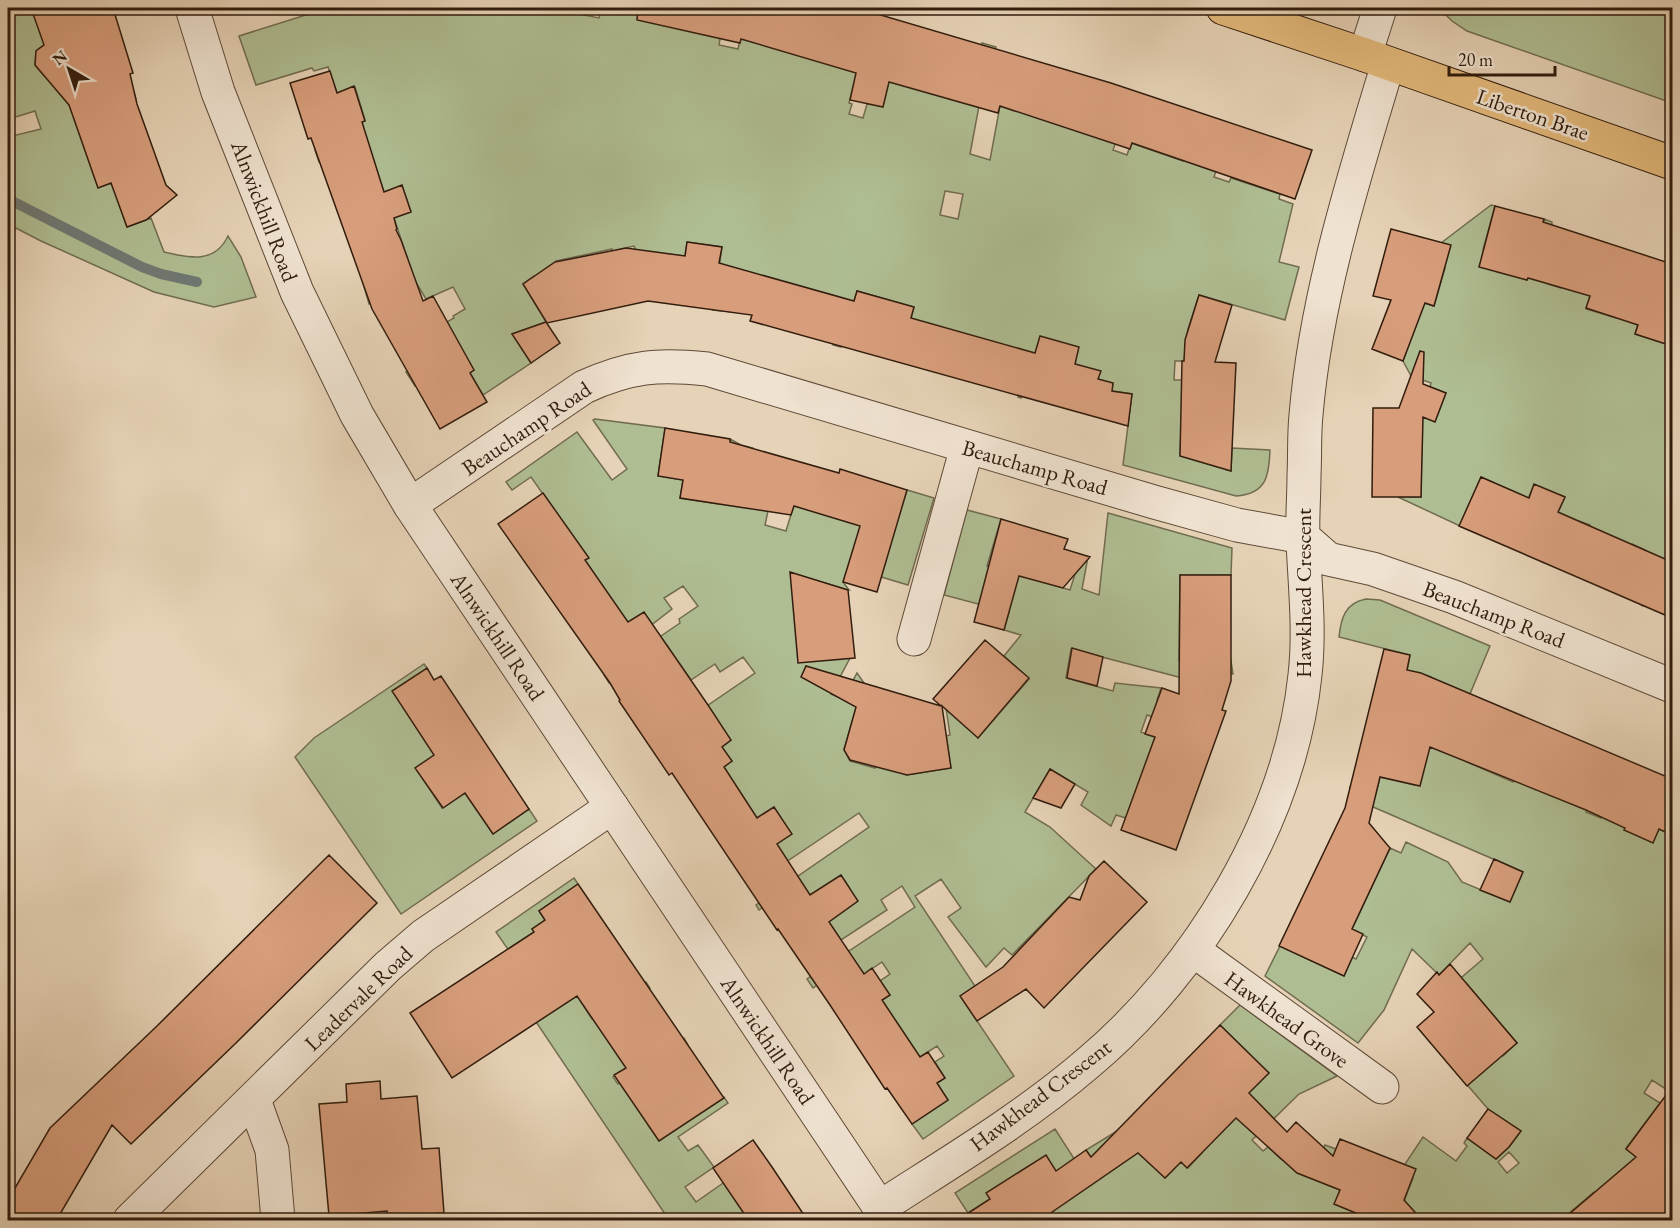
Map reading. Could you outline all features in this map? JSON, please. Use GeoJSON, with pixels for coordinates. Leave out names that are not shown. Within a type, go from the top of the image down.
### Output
{"type":"FeatureCollection","features":[{"type":"Feature","properties":{"kind":"main road","name":"Liberton Brae"},"geometry":{"type":"LineString","coordinates":[[1223,8],[1377,59],[1672,163]]}},
{"type":"Feature","properties":{"kind":"street","name":"Alnwickhill Road"},"geometry":{"type":"LineString","coordinates":[[192,8],[218,92],[297,292],[357,415],[410,505],[884,1214]]}},
{"type":"Feature","properties":{"kind":"street","name":"Hawkhead Crescent"},"geometry":{"type":"LineString","coordinates":[[884,1214],[1088,1063],[1150,1002],[1193,950],[1240,873],[1273,806],[1287,759],[1305,675],[1307,612],[1303,537],[1305,418],[1324,296],[1349,199],[1377,59],[1380,8]]}},
{"type":"Feature","properties":{"kind":"street","name":"Beauchamp Road"},"geometry":{"type":"LineString","coordinates":[[410,505],[584,387],[611,374],[644,367],[676,366],[707,369],[1237,525],[1303,537],[1328,559],[1373,569],[1454,597],[1672,686]]}},
{"type":"Feature","properties":{"kind":"street"},"geometry":{"type":"LineString","coordinates":[[914,639],[967,447]]}},
{"type":"Feature","properties":{"kind":"street","name":"Leadervale Road"},"geometry":{"type":"LineString","coordinates":[[130,1221],[388,966],[423,936],[612,807]]}},
{"type":"Feature","properties":{"kind":"street","name":"Hawkhead Grove"},"geometry":{"type":"LineString","coordinates":[[1193,950],[1382,1087]]}},
{"type":"Feature","properties":{"kind":"street"},"geometry":{"type":"LineString","coordinates":[[254,1100],[272,1150],[278,1221]]}},
{"type":"Feature","properties":{"kind":"green space"},"geometry":{"type":"Polygon","coordinates":[[[8,8],[31,8],[32,10],[50,8],[54,19],[91,8],[101,8],[50,24],[47,42],[36,51],[35,65],[44,76],[130,79],[136,99],[120,104],[99,187],[112,183],[127,227],[151,218],[164,252],[192,257],[209,255],[223,245],[228,236],[241,257],[256,297],[214,307],[154,292],[8,224],[8,137],[41,129],[35,111],[9,119],[8,8]]]}},
{"type":"Feature","properties":{"kind":"green space"},"geometry":{"type":"Polygon","coordinates":[[[328,8],[573,8],[573,13],[599,18],[602,8],[625,10],[626,8],[651,8],[648,22],[673,27],[678,8],[696,8],[694,15],[721,33],[719,45],[738,49],[743,26],[859,64],[849,103],[852,104],[849,114],[863,118],[867,104],[883,106],[889,80],[964,103],[982,43],[996,47],[979,106],[970,154],[990,160],[1000,106],[1014,111],[1015,106],[1117,139],[1113,150],[1127,155],[1131,143],[1183,161],[1190,141],[1221,155],[1214,177],[1229,182],[1231,178],[1280,194],[1279,199],[1293,204],[1279,262],[1299,267],[1285,320],[1199,295],[1188,329],[1184,361],[1175,361],[1174,380],[1183,380],[1180,456],[1231,471],[1232,448],[1270,450],[1269,467],[1264,482],[1254,491],[1236,496],[1123,465],[1132,394],[1112,391],[1113,383],[1098,379],[1100,371],[1075,364],[1078,347],[1040,337],[1021,398],[1018,397],[1027,367],[906,336],[914,307],[857,291],[841,347],[833,345],[846,299],[763,276],[733,312],[713,310],[722,247],[687,242],[685,256],[636,251],[634,246],[620,249],[622,293],[612,249],[556,261],[549,301],[534,276],[523,284],[546,322],[512,334],[531,363],[483,395],[470,373],[474,370],[466,357],[415,386],[406,372],[452,347],[440,326],[465,309],[453,287],[426,299],[414,279],[369,304],[363,283],[410,266],[394,218],[411,211],[402,186],[384,192],[368,145],[319,162],[315,150],[365,135],[362,122],[365,120],[355,87],[337,93],[328,67],[314,71],[312,68],[256,85],[239,36],[328,8]],[[945,191],[940,215],[958,219],[963,194],[945,191]]]}},
{"type":"Feature","properties":{"kind":"green space"},"geometry":{"type":"Polygon","coordinates":[[[1439,8],[1672,8],[1672,103],[1467,31],[1439,8]]]}},
{"type":"Feature","properties":{"kind":"green space"},"geometry":{"type":"Polygon","coordinates":[[[1491,205],[1495,206],[1483,250],[1498,254],[1497,272],[1527,280],[1544,219],[1552,222],[1548,284],[1561,288],[1563,280],[1592,290],[1586,309],[1616,318],[1657,264],[1635,334],[1672,346],[1672,572],[1666,587],[1653,582],[1643,606],[1640,604],[1634,576],[1645,550],[1632,544],[1630,548],[1588,530],[1590,525],[1579,521],[1555,542],[1545,563],[1542,562],[1546,540],[1565,497],[1534,485],[1526,503],[1481,477],[1460,526],[1398,497],[1421,497],[1422,417],[1435,421],[1446,393],[1430,387],[1431,383],[1411,376],[1403,361],[1410,341],[1380,329],[1391,300],[1412,306],[1413,300],[1434,306],[1445,268],[1441,243],[1491,205]]]}},
{"type":"Feature","properties":{"kind":"green space"},"geometry":{"type":"Polygon","coordinates":[[[593,420],[665,428],[658,476],[683,480],[680,498],[719,504],[730,439],[753,448],[737,502],[768,511],[765,525],[786,531],[799,488],[893,535],[907,490],[934,498],[908,585],[848,567],[843,582],[849,590],[791,573],[850,658],[831,694],[843,699],[857,673],[864,683],[844,749],[850,761],[875,768],[878,758],[905,766],[906,775],[951,768],[946,736],[950,735],[943,688],[978,738],[1029,679],[1004,656],[1021,635],[1004,630],[1009,612],[944,595],[967,510],[1001,519],[987,566],[1070,590],[1081,555],[1088,557],[1082,589],[1099,595],[1108,513],[1232,548],[1231,575],[1180,575],[1179,661],[1231,661],[1233,674],[1199,665],[1194,681],[1071,649],[1066,678],[1113,691],[1115,683],[1161,688],[1157,700],[1167,704],[1161,720],[1147,715],[1141,732],[1155,737],[1126,818],[1116,815],[1111,826],[1081,805],[1088,792],[1050,769],[1025,812],[1050,827],[1096,869],[1012,955],[1004,948],[986,967],[948,917],[961,908],[941,879],[915,896],[975,986],[961,997],[1014,1076],[923,1139],[912,1124],[948,1100],[937,1083],[945,1078],[935,1062],[944,1056],[937,1046],[920,1057],[882,1000],[890,995],[880,981],[890,974],[882,962],[864,974],[854,960],[813,988],[807,979],[915,907],[902,886],[881,900],[887,910],[841,940],[829,922],[849,887],[841,875],[810,895],[801,882],[759,910],[756,905],[869,827],[859,813],[786,862],[775,846],[782,840],[781,818],[774,807],[757,818],[724,767],[732,761],[722,747],[731,740],[723,729],[651,744],[755,673],[743,657],[720,672],[715,664],[691,680],[666,644],[609,683],[604,675],[680,623],[679,619],[698,606],[683,586],[664,598],[672,609],[637,636],[562,577],[588,558],[531,477],[512,490],[506,482],[577,432],[612,480],[627,469],[593,420]]]}},
{"type":"Feature","properties":{"kind":"green space"},"geometry":{"type":"Polygon","coordinates":[[[1380,600],[1490,646],[1470,694],[1467,762],[1513,782],[1520,765],[1600,778],[1586,812],[1601,818],[1608,804],[1631,814],[1624,830],[1653,842],[1659,829],[1672,835],[1672,1093],[1652,1080],[1644,1093],[1660,1103],[1626,1148],[1642,1161],[1627,1220],[1594,1192],[1561,1220],[1423,1220],[1419,1216],[1414,1220],[1053,1220],[1033,1189],[990,1199],[968,1213],[955,1193],[1055,1129],[1091,1185],[1103,1176],[1086,1150],[1117,1131],[1165,1178],[1174,1169],[1174,1155],[1188,1168],[1202,1153],[1189,1139],[1241,1086],[1269,1073],[1220,1025],[1240,1005],[1337,1076],[1299,1094],[1252,1140],[1263,1151],[1268,1147],[1281,1159],[1313,1174],[1325,1145],[1336,1149],[1323,1183],[1340,1190],[1335,1204],[1349,1210],[1403,1204],[1413,1178],[1401,1174],[1423,1137],[1456,1161],[1467,1146],[1464,1143],[1467,1138],[1496,1159],[1521,1131],[1488,1109],[1463,1080],[1498,1050],[1503,1056],[1517,1043],[1467,984],[1455,983],[1483,959],[1470,943],[1439,975],[1412,949],[1384,1010],[1358,1043],[1265,976],[1280,946],[1344,976],[1350,962],[1341,952],[1356,959],[1367,937],[1352,929],[1390,848],[1401,853],[1406,842],[1448,862],[1462,882],[1510,902],[1523,872],[1350,797],[1350,787],[1376,793],[1380,777],[1415,785],[1421,781],[1431,677],[1407,670],[1410,655],[1339,637],[1345,612],[1359,601],[1380,600]],[[1509,1152],[1498,1162],[1507,1173],[1519,1163],[1509,1152]]]}},
{"type":"Feature","properties":{"kind":"green space"},"geometry":{"type":"Polygon","coordinates":[[[424,664],[427,668],[438,759],[478,733],[482,738],[423,779],[442,808],[465,793],[493,834],[529,809],[537,821],[401,914],[295,757],[314,738],[424,664]]]}},
{"type":"Feature","properties":{"kind":"green space"},"geometry":{"type":"Polygon","coordinates":[[[574,878],[578,884],[539,911],[545,920],[532,929],[541,942],[595,992],[581,1002],[592,1019],[646,982],[650,988],[611,1014],[626,1068],[613,1077],[618,1084],[684,1038],[688,1045],[631,1083],[673,1108],[648,1125],[659,1141],[724,1097],[728,1103],[678,1137],[688,1151],[698,1145],[714,1167],[685,1187],[696,1202],[763,1155],[749,1220],[669,1220],[518,995],[532,984],[496,932],[574,878]]]}},
{"type":"Feature","properties":{"kind":"building"},"geometry":{"type":"Polygon","coordinates":[[[31,8],[113,8],[133,73],[130,74],[137,104],[166,185],[177,195],[146,220],[127,227],[111,183],[98,188],[69,105],[35,65],[36,51],[44,45],[31,8]]]}},
{"type":"Feature","properties":{"kind":"building"},"geometry":{"type":"Polygon","coordinates":[[[638,8],[857,8],[1111,83],[1312,150],[1295,199],[1132,143],[1130,149],[1000,106],[998,113],[889,82],[883,107],[850,100],[856,73],[741,39],[740,43],[637,20],[638,8]]]}},
{"type":"Feature","properties":{"kind":"building"},"geometry":{"type":"Polygon","coordinates":[[[330,71],[337,93],[354,86],[365,121],[362,122],[384,192],[402,185],[411,212],[394,218],[396,230],[423,301],[433,296],[474,370],[470,373],[487,402],[440,429],[372,309],[311,138],[308,139],[290,83],[330,71]]]}},
{"type":"Feature","properties":{"kind":"building"},"geometry":{"type":"Polygon","coordinates":[[[1495,206],[1544,219],[1543,222],[1672,264],[1672,346],[1635,334],[1638,325],[1586,308],[1590,296],[1479,267],[1495,206]]]}},
{"type":"Feature","properties":{"kind":"building"},"geometry":{"type":"Polygon","coordinates":[[[1391,229],[1451,245],[1434,306],[1425,303],[1403,361],[1372,349],[1391,300],[1373,296],[1391,229]]]}},
{"type":"Feature","properties":{"kind":"building"},"geometry":{"type":"Polygon","coordinates":[[[687,242],[722,247],[719,263],[854,301],[857,291],[914,307],[911,318],[1035,353],[1040,336],[1079,347],[1075,364],[1101,371],[1098,379],[1113,383],[1112,391],[1132,394],[1128,426],[750,321],[752,315],[648,301],[547,323],[523,284],[555,262],[626,248],[685,256],[687,242]]]}},
{"type":"Feature","properties":{"kind":"building"},"geometry":{"type":"Polygon","coordinates":[[[1199,295],[1232,305],[1215,362],[1236,363],[1231,471],[1180,456],[1182,361],[1184,361],[1185,340],[1199,295]]]}},
{"type":"Feature","properties":{"kind":"building"},"geometry":{"type":"Polygon","coordinates":[[[546,322],[560,343],[531,363],[512,334],[546,322]]]}},
{"type":"Feature","properties":{"kind":"building"},"geometry":{"type":"Polygon","coordinates":[[[1420,351],[1424,352],[1423,384],[1446,393],[1435,422],[1423,417],[1421,497],[1372,497],[1373,408],[1399,408],[1420,351]]]}},
{"type":"Feature","properties":{"kind":"building"},"geometry":{"type":"Polygon","coordinates":[[[665,428],[730,439],[730,442],[839,473],[840,469],[907,490],[877,592],[843,582],[860,526],[794,506],[791,515],[680,498],[683,480],[658,476],[665,428]]]}},
{"type":"Feature","properties":{"kind":"building"},"geometry":{"type":"Polygon","coordinates":[[[1481,477],[1529,498],[1534,484],[1565,497],[1558,512],[1672,562],[1672,618],[1459,526],[1481,477]]]}},
{"type":"Feature","properties":{"kind":"building"},"geometry":{"type":"Polygon","coordinates":[[[543,493],[589,558],[585,560],[628,622],[644,612],[708,705],[731,740],[722,747],[732,761],[724,767],[757,818],[774,807],[792,834],[777,844],[810,895],[841,875],[858,901],[829,922],[864,974],[872,968],[890,995],[882,1000],[920,1057],[928,1052],[945,1078],[937,1083],[948,1100],[912,1124],[887,1088],[885,1089],[672,773],[669,775],[619,701],[610,683],[498,524],[543,493]]]}},
{"type":"Feature","properties":{"kind":"building"},"geometry":{"type":"Polygon","coordinates":[[[1001,519],[1068,539],[1064,549],[1090,557],[1063,588],[1019,576],[1004,630],[974,622],[1001,519]]]}},
{"type":"Feature","properties":{"kind":"building"},"geometry":{"type":"Polygon","coordinates":[[[790,572],[848,590],[855,658],[798,663],[790,572]]]}},
{"type":"Feature","properties":{"kind":"building"},"geometry":{"type":"Polygon","coordinates":[[[1180,575],[1231,575],[1231,681],[1222,710],[1226,711],[1176,850],[1121,830],[1155,737],[1145,734],[1162,688],[1179,694],[1180,575]]]}},
{"type":"Feature","properties":{"kind":"building"},"geometry":{"type":"Polygon","coordinates":[[[985,640],[1029,678],[978,738],[942,706],[951,768],[907,775],[850,760],[844,750],[856,707],[801,677],[806,666],[941,706],[933,699],[985,640]]]}},
{"type":"Feature","properties":{"kind":"building"},"geometry":{"type":"Polygon","coordinates":[[[1072,648],[1103,657],[1097,686],[1067,678],[1072,648]]]}},
{"type":"Feature","properties":{"kind":"building"},"geometry":{"type":"Polygon","coordinates":[[[1384,649],[1410,655],[1407,670],[1421,673],[1672,779],[1672,835],[1659,829],[1653,843],[1586,810],[1430,747],[1420,786],[1380,777],[1369,823],[1390,848],[1352,929],[1363,934],[1344,976],[1279,946],[1345,808],[1384,649]]]}},
{"type":"Feature","properties":{"kind":"building"},"geometry":{"type":"Polygon","coordinates":[[[427,668],[434,680],[441,676],[529,809],[493,834],[465,793],[443,808],[415,768],[434,755],[392,691],[427,668]]]}},
{"type":"Feature","properties":{"kind":"building"},"geometry":{"type":"Polygon","coordinates":[[[1050,769],[1075,784],[1061,808],[1033,798],[1050,769]]]}},
{"type":"Feature","properties":{"kind":"building"},"geometry":{"type":"Polygon","coordinates":[[[329,855],[377,903],[131,1144],[112,1125],[56,1221],[23,1221],[8,1211],[8,1200],[50,1128],[157,1026],[329,855]]]}},
{"type":"Feature","properties":{"kind":"building"},"geometry":{"type":"Polygon","coordinates":[[[1494,859],[1523,872],[1510,902],[1480,890],[1494,859]]]}},
{"type":"Feature","properties":{"kind":"building"},"geometry":{"type":"Polygon","coordinates":[[[1104,861],[1147,902],[1044,1008],[1026,989],[977,1021],[960,996],[1003,967],[1069,897],[1080,900],[1089,876],[1104,861]]]}},
{"type":"Feature","properties":{"kind":"building"},"geometry":{"type":"Polygon","coordinates":[[[578,884],[724,1098],[659,1141],[614,1075],[626,1068],[577,996],[452,1078],[410,1013],[534,932],[532,929],[545,920],[539,911],[578,884]]]}},
{"type":"Feature","properties":{"kind":"building"},"geometry":{"type":"Polygon","coordinates":[[[1450,964],[1517,1043],[1467,1086],[1417,1027],[1434,1012],[1417,994],[1437,972],[1439,975],[1450,964]]]}},
{"type":"Feature","properties":{"kind":"building"},"geometry":{"type":"Polygon","coordinates":[[[1220,1025],[1269,1073],[1249,1093],[1287,1132],[1296,1122],[1333,1156],[1340,1139],[1416,1169],[1404,1200],[1423,1221],[1375,1221],[1334,1204],[1340,1190],[1297,1173],[1236,1118],[1187,1168],[1181,1162],[1165,1178],[1138,1153],[1039,1221],[956,1221],[990,1199],[986,1193],[1046,1155],[1056,1171],[1086,1150],[1091,1157],[1220,1025]]]}},
{"type":"Feature","properties":{"kind":"building"},"geometry":{"type":"Polygon","coordinates":[[[380,1081],[381,1099],[417,1096],[422,1149],[439,1148],[444,1213],[387,1217],[387,1211],[329,1216],[319,1104],[347,1102],[346,1084],[380,1081]]]}},
{"type":"Feature","properties":{"kind":"building"},"geometry":{"type":"Polygon","coordinates":[[[1672,1087],[1672,1203],[1660,1221],[1561,1221],[1636,1157],[1626,1149],[1672,1087]]]}},
{"type":"Feature","properties":{"kind":"building"},"geometry":{"type":"Polygon","coordinates":[[[1488,1109],[1521,1131],[1496,1159],[1467,1138],[1488,1109]]]}},
{"type":"Feature","properties":{"kind":"building"},"geometry":{"type":"Polygon","coordinates":[[[753,1140],[808,1221],[749,1221],[713,1168],[753,1140]]]}},
{"type":"Feature","properties":{"kind":"waterway"},"geometry":{"type":"LineString","coordinates":[[8,199],[142,267],[197,282]]}}]}
